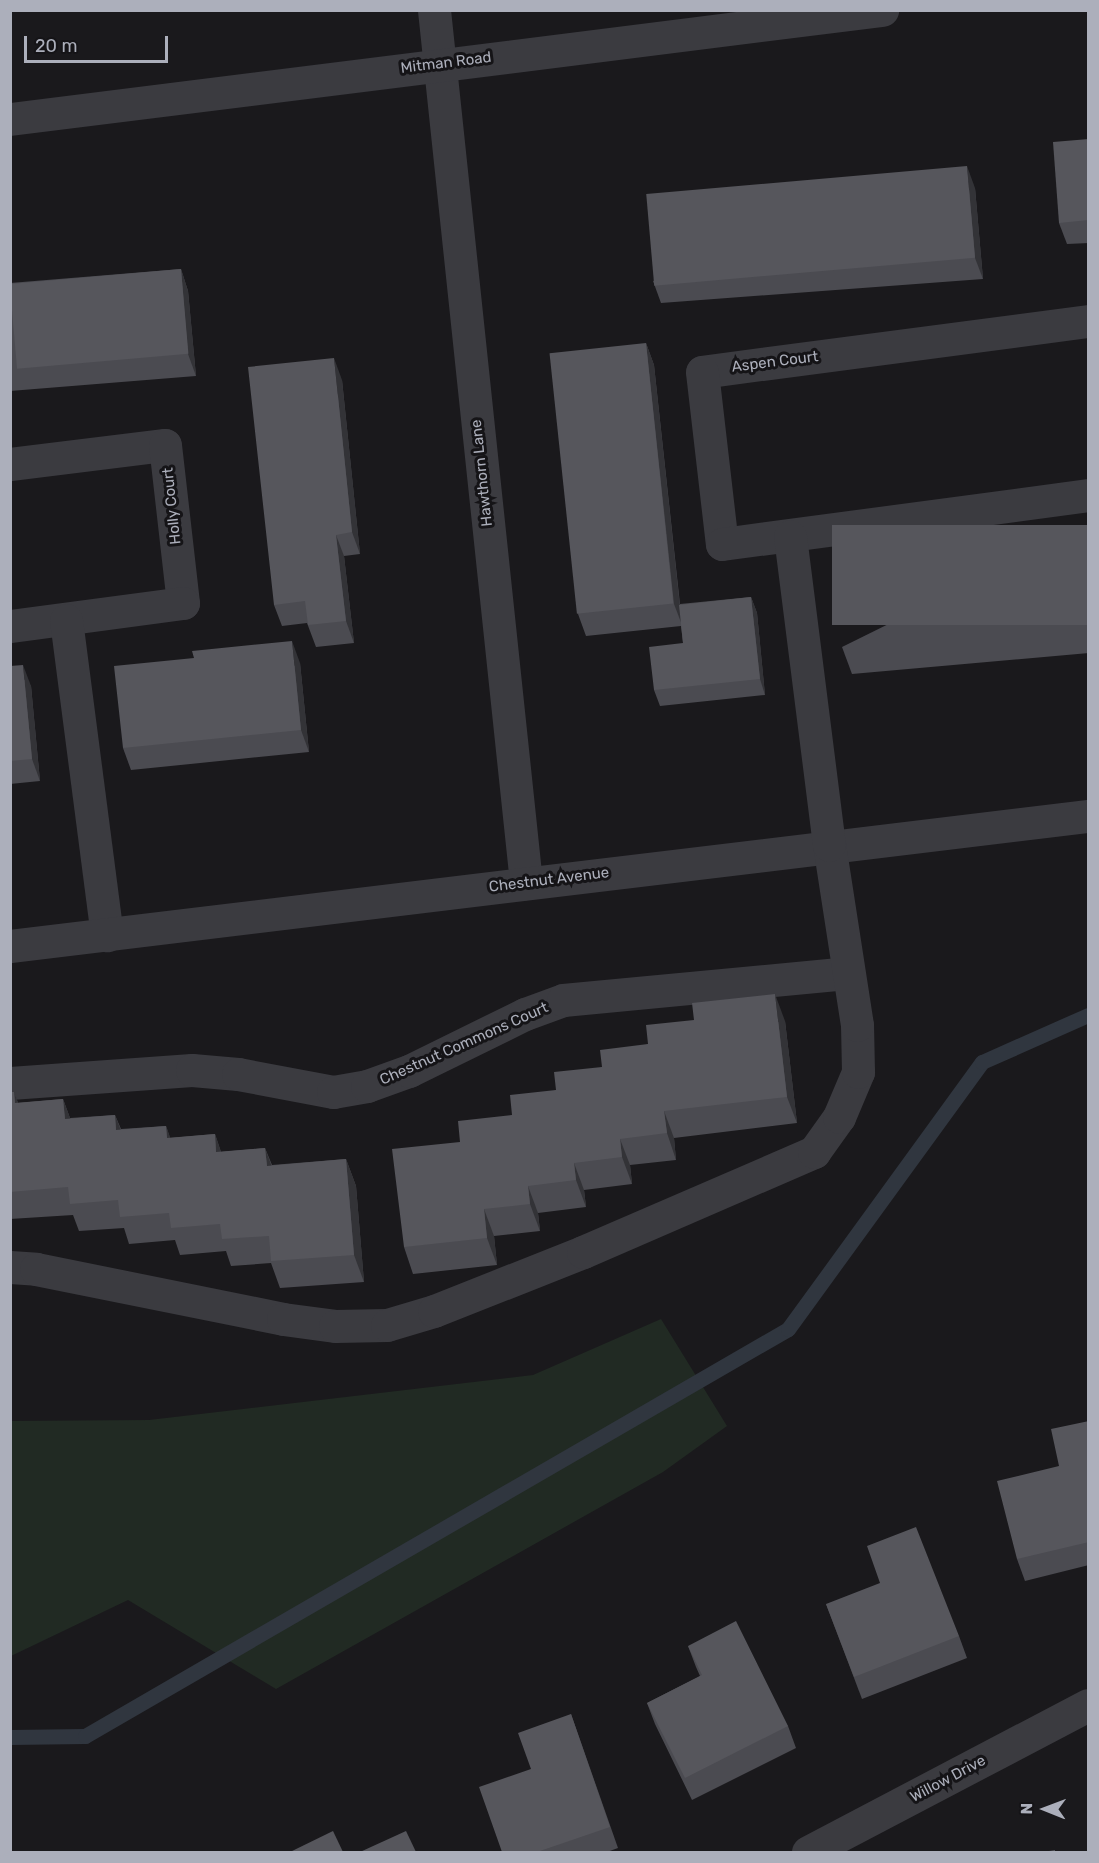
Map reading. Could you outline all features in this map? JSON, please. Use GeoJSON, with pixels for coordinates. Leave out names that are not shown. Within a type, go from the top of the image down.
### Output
{"type":"FeatureCollection","features":[{"type":"Feature","properties":{"kind":"street","name":"Hawthorn Lane"},"geometry":{"type":"LineString","coordinates":[[434,10],[526,883]]}},
{"type":"Feature","properties":{"kind":"street","name":"Mitman Road"},"geometry":{"type":"LineString","coordinates":[[10,119],[882,10]]}},
{"type":"Feature","properties":{"kind":"street","name":"Aspen Court"},"geometry":{"type":"LineString","coordinates":[[1089,321],[702,372],[722,544],[1089,495]]}},
{"type":"Feature","properties":{"kind":"street","name":"Holly Court"},"geometry":{"type":"LineString","coordinates":[[10,464],[165,445],[183,603],[10,626]]}},
{"type":"Feature","properties":{"kind":"street"},"geometry":{"type":"LineString","coordinates":[[10,1267],[36,1269],[283,1319],[335,1326],[387,1325],[434,1311],[583,1252],[814,1152],[839,1118],[858,1072],[857,1025],[829,845],[790,536]]}},
{"type":"Feature","properties":{"kind":"street"},"geometry":{"type":"LineString","coordinates":[[66,620],[107,934]]}},
{"type":"Feature","properties":{"kind":"street","name":"Chestnut Avenue"},"geometry":{"type":"LineString","coordinates":[[10,946],[829,845],[1089,816]]}},
{"type":"Feature","properties":{"kind":"street","name":"Chestnut Commons Court"},"geometry":{"type":"LineString","coordinates":[[10,1083],[192,1070],[238,1074],[333,1092],[367,1086],[409,1071],[525,1014],[563,1000],[848,973]]}},
{"type":"Feature","properties":{"kind":"street","name":"Willow Drive"},"geometry":{"type":"LineString","coordinates":[[808,1852],[1089,1705]]}},
{"type":"Feature","properties":{"kind":"shaded area"},"geometry":{"type":"Polygon","coordinates":[[[661,1319],[727,1426],[663,1472],[276,1689],[128,1600],[11,1656],[11,1421],[149,1420],[533,1375],[661,1319]]]}},
{"type":"Feature","properties":{"kind":"building"},"geometry":{"type":"Polygon","coordinates":[[[1089,139],[1089,220],[1059,223],[1053,142],[1089,139]]]}},
{"type":"Feature","properties":{"kind":"building"},"geometry":{"type":"Polygon","coordinates":[[[967,166],[975,258],[654,286],[646,194],[967,166]]]}},
{"type":"Feature","properties":{"kind":"building"},"geometry":{"type":"Polygon","coordinates":[[[181,269],[188,354],[17,369],[10,284],[181,269]]]}},
{"type":"Feature","properties":{"kind":"building"},"geometry":{"type":"Polygon","coordinates":[[[646,343],[673,604],[577,614],[550,353],[646,343]]]}},
{"type":"Feature","properties":{"kind":"building"},"geometry":{"type":"Polygon","coordinates":[[[334,358],[352,532],[336,535],[346,621],[308,625],[305,601],[274,605],[248,367],[334,358]]]}},
{"type":"Feature","properties":{"kind":"building"},"geometry":{"type":"Polygon","coordinates":[[[832,525],[1088,525],[1088,625],[832,625],[832,525]]]}},
{"type":"Feature","properties":{"kind":"building"},"geometry":{"type":"Polygon","coordinates":[[[751,597],[760,679],[654,690],[649,647],[683,643],[679,605],[751,597]]]}},
{"type":"Feature","properties":{"kind":"building"},"geometry":{"type":"Polygon","coordinates":[[[292,641],[301,730],[123,748],[114,666],[194,658],[192,651],[292,641]]]}},
{"type":"Feature","properties":{"kind":"building"},"geometry":{"type":"Polygon","coordinates":[[[23,665],[32,759],[10,761],[10,666],[23,665]]]}},
{"type":"Feature","properties":{"kind":"building"},"geometry":{"type":"Polygon","coordinates":[[[775,994],[787,1097],[664,1111],[667,1133],[620,1139],[622,1157],[574,1163],[576,1180],[528,1186],[530,1204],[484,1209],[487,1238],[404,1247],[392,1149],[460,1142],[458,1121],[512,1115],[510,1095],[556,1090],[554,1072],[602,1067],[600,1050],[648,1044],[646,1025],[694,1020],[692,1003],[775,994]]]}},
{"type":"Feature","properties":{"kind":"building"},"geometry":{"type":"Polygon","coordinates":[[[10,1092],[14,1092],[15,1103],[63,1099],[65,1119],[115,1115],[116,1130],[166,1126],[167,1138],[215,1134],[216,1152],[265,1148],[267,1166],[346,1159],[354,1255],[271,1261],[269,1236],[222,1239],[220,1224],[171,1228],[169,1213],[120,1217],[118,1200],[70,1204],[68,1187],[10,1192],[10,1092]]]}},
{"type":"Feature","properties":{"kind":"building"},"geometry":{"type":"Polygon","coordinates":[[[1089,1421],[1089,1542],[1017,1559],[997,1481],[1059,1466],[1051,1429],[1089,1421]]]}},
{"type":"Feature","properties":{"kind":"building"},"geometry":{"type":"Polygon","coordinates":[[[916,1527],[959,1636],[854,1677],[826,1604],[880,1583],[867,1546],[916,1527]]]}},
{"type":"Feature","properties":{"kind":"building"},"geometry":{"type":"Polygon","coordinates":[[[736,1621],[788,1726],[685,1778],[647,1703],[702,1675],[688,1646],[736,1621]]]}},
{"type":"Feature","properties":{"kind":"building"},"geometry":{"type":"Polygon","coordinates":[[[571,1714],[610,1827],[537,1852],[502,1852],[479,1787],[531,1769],[518,1733],[571,1714]]]}},
{"type":"Feature","properties":{"kind":"building"},"geometry":{"type":"Polygon","coordinates":[[[333,1831],[343,1852],[290,1852],[333,1831]]]}},
{"type":"Feature","properties":{"kind":"building"},"geometry":{"type":"Polygon","coordinates":[[[406,1831],[416,1852],[360,1852],[406,1831]]]}},
{"type":"Feature","properties":{"kind":"waterway"},"geometry":{"type":"LineString","coordinates":[[10,1737],[85,1736],[788,1329],[982,1062],[1088,1015]]}}]}
